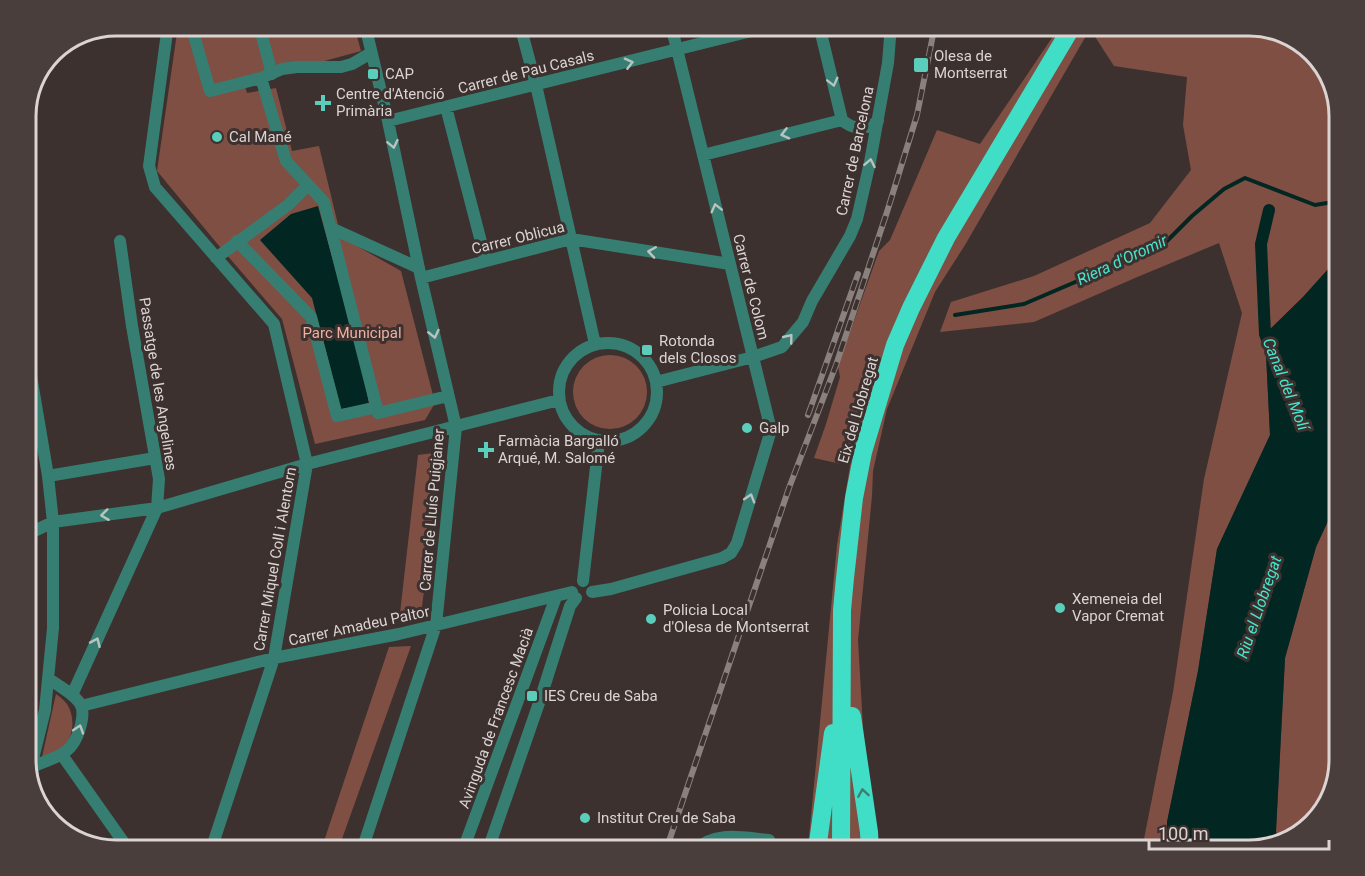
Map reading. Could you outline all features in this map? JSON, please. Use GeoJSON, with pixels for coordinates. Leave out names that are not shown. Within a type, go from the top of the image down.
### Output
{"type":"FeatureCollection","features":[{"type":"Feature","properties":{"kind":"highway","name":"Eix del Llobregat"},"geometry":{"type":"LineString","coordinates":[[841,840],[841,668],[845,578],[854,498],[863,452],[895,345],[930,269],[974,189],[1067,36]]}},
{"type":"Feature","properties":{"kind":"highway"},"geometry":{"type":"LineString","coordinates":[[841,668],[850,698],[869,840]]}},
{"type":"Feature","properties":{"kind":"highway"},"geometry":{"type":"LineString","coordinates":[[818,840],[831,747],[842,690]]}},
{"type":"Feature","properties":{"kind":"street","name":"Carrer Miquel Coll i Alentorn"},"geometry":{"type":"LineString","coordinates":[[167,36],[149,165],[154,187],[274,324],[307,464],[274,658],[214,840]]}},
{"type":"Feature","properties":{"kind":"street"},"geometry":{"type":"LineString","coordinates":[[193,36],[210,92],[282,69],[341,67],[352,64],[371,53]]}},
{"type":"Feature","properties":{"kind":"street"},"geometry":{"type":"LineString","coordinates":[[260,36],[266,76],[286,161],[324,202],[378,413],[448,396]]}},
{"type":"Feature","properties":{"kind":"street","name":"Carrer de Lluís Puigjaner"},"geometry":{"type":"LineString","coordinates":[[365,840],[436,625],[456,428],[367,36]]}},
{"type":"Feature","properties":{"kind":"street"},"geometry":{"type":"LineString","coordinates":[[523,36],[595,344]]}},
{"type":"Feature","properties":{"kind":"street","name":"Carrer de Colom"},"geometry":{"type":"LineString","coordinates":[[592,592],[611,589],[722,558],[731,553],[737,543],[771,430],[673,36]]}},
{"type":"Feature","properties":{"kind":"street","name":"Carrer de Pau Casals"},"geometry":{"type":"LineString","coordinates":[[388,121],[736,36]]}},
{"type":"Feature","properties":{"kind":"street"},"geometry":{"type":"LineString","coordinates":[[821,36],[842,120],[856,128],[865,128],[878,121]]}},
{"type":"Feature","properties":{"kind":"street","name":"Carrer de Barcelona"},"geometry":{"type":"LineString","coordinates":[[656,382],[753,357],[783,346],[803,322],[857,219],[878,121],[890,36]]}},
{"type":"Feature","properties":{"kind":"street"},"geometry":{"type":"LineString","coordinates":[[446,107],[486,261]]}},
{"type":"Feature","properties":{"kind":"street"},"geometry":{"type":"LineString","coordinates":[[703,155],[842,120]]}},
{"type":"Feature","properties":{"kind":"street"},"geometry":{"type":"LineString","coordinates":[[216,258],[288,205],[308,185]]}},
{"type":"Feature","properties":{"kind":"street"},"geometry":{"type":"LineString","coordinates":[[331,228],[420,273]]}},
{"type":"Feature","properties":{"kind":"street","name":"Carrer Oblicua"},"geometry":{"type":"LineString","coordinates":[[420,273],[486,261],[571,239],[730,264]]}},
{"type":"Feature","properties":{"kind":"street","name":"Passatge de les Angelines"},"geometry":{"type":"LineString","coordinates":[[72,695],[157,508],[159,479],[132,326],[120,241]]}},
{"type":"Feature","properties":{"kind":"street"},"geometry":{"type":"LineString","coordinates":[[237,241],[312,317],[337,416],[376,407]]}},
{"type":"Feature","properties":{"kind":"street"},"geometry":{"type":"LineString","coordinates":[[611,343],[627,346],[640,355],[650,367],[656,382],[657,398],[652,414],[643,427],[630,436],[615,441],[599,441],[585,436],[572,427],[563,414],[559,400],[559,385],[563,371],[571,359],[582,350],[595,344],[611,343]]}},
{"type":"Feature","properties":{"kind":"street"},"geometry":{"type":"LineString","coordinates":[[36,530],[53,522],[157,508],[307,464],[559,400]]}},
{"type":"Feature","properties":{"kind":"street"},"geometry":{"type":"LineString","coordinates":[[36,405],[53,522],[53,628],[45,710],[36,744]]}},
{"type":"Feature","properties":{"kind":"street"},"geometry":{"type":"LineString","coordinates":[[583,581],[599,441]]}},
{"type":"Feature","properties":{"kind":"street"},"geometry":{"type":"LineString","coordinates":[[48,476],[155,458]]}},
{"type":"Feature","properties":{"kind":"street"},"geometry":{"type":"LineString","coordinates":[[491,840],[540,700],[574,595],[575,584],[583,581],[589,583],[592,588],[587,600],[580,601],[574,595]]}},
{"type":"Feature","properties":{"kind":"street","name":"Carrer Amadeu Paltor"},"geometry":{"type":"LineString","coordinates":[[81,706],[274,658],[574,595]]}},
{"type":"Feature","properties":{"kind":"street","name":"Avinguda de Francesc Macià"},"geometry":{"type":"LineString","coordinates":[[467,840],[556,597]]}},
{"type":"Feature","properties":{"kind":"street"},"geometry":{"type":"LineString","coordinates":[[36,767],[62,755],[71,748],[78,737],[83,720],[81,706],[72,695],[48,678]]}},
{"type":"Feature","properties":{"kind":"street"},"geometry":{"type":"LineString","coordinates":[[62,755],[122,840]]}},
{"type":"Feature","properties":{"kind":"street"},"geometry":{"type":"LineString","coordinates":[[710,840],[726,837],[769,840]]}},
{"type":"Feature","properties":{"kind":"green space","name":"Parc Municipal"},"geometry":{"type":"Polygon","coordinates":[[[177,36],[357,36],[361,51],[244,83],[247,93],[276,88],[292,151],[319,146],[341,237],[401,271],[435,403],[425,420],[315,444],[282,319],[157,171],[177,36]]]}},
{"type":"Feature","properties":{"kind":"green space"},"geometry":{"type":"Polygon","coordinates":[[[1053,36],[1086,36],[965,245],[935,292],[887,409],[873,471],[858,640],[863,728],[874,840],[808,840],[837,545],[850,466],[814,458],[840,377],[838,366],[879,251],[890,240],[937,130],[980,144],[1053,36]]]}},
{"type":"Feature","properties":{"kind":"green space"},"geometry":{"type":"Polygon","coordinates":[[[1095,36],[1249,36],[1269,39],[1293,50],[1309,63],[1323,86],[1329,116],[1329,268],[1265,334],[1270,435],[1217,549],[1198,671],[1167,822],[1168,840],[1144,840],[1173,692],[1204,479],[1242,313],[1219,243],[1034,322],[940,332],[951,302],[1034,276],[1150,223],[1191,170],[1183,125],[1187,77],[1114,66],[1095,36]]]}},
{"type":"Feature","properties":{"kind":"green space"},"geometry":{"type":"Polygon","coordinates":[[[610,355],[631,361],[641,371],[647,392],[641,413],[631,423],[610,429],[589,423],[579,413],[573,392],[579,371],[589,361],[610,355]]]}},
{"type":"Feature","properties":{"kind":"green space"},"geometry":{"type":"Polygon","coordinates":[[[441,452],[421,615],[399,622],[418,455],[441,452]]]}},
{"type":"Feature","properties":{"kind":"green space"},"geometry":{"type":"Polygon","coordinates":[[[1329,519],[1328,770],[1323,790],[1309,813],[1289,829],[1277,835],[1285,658],[1316,547],[1329,519]]]}},
{"type":"Feature","properties":{"kind":"green space"},"geometry":{"type":"Polygon","coordinates":[[[411,646],[342,840],[324,840],[389,647],[411,646]]]}},
{"type":"Feature","properties":{"kind":"green space"},"geometry":{"type":"Polygon","coordinates":[[[56,694],[70,710],[71,734],[65,745],[56,752],[42,757],[56,694]]]}},
{"type":"Feature","properties":{"kind":"water"},"geometry":{"type":"Polygon","coordinates":[[[318,206],[363,369],[369,404],[341,409],[312,298],[260,240],[291,214],[318,206]]]}},
{"type":"Feature","properties":{"kind":"water","name":"Riu el Llobregat"},"geometry":{"type":"Polygon","coordinates":[[[1329,268],[1329,519],[1316,547],[1285,658],[1277,835],[1249,840],[1168,840],[1167,822],[1198,671],[1217,549],[1270,435],[1265,334],[1329,268]]]}},
{"type":"Feature","properties":{"kind":"waterway","name":"Riera d'Oromir"},"geometry":{"type":"LineString","coordinates":[[955,315],[1024,304],[1164,244],[1224,189],[1245,178],[1315,205],[1329,203]]}},
{"type":"Feature","properties":{"kind":"waterway","name":"Canal del Molí"},"geometry":{"type":"LineString","coordinates":[[1269,210],[1261,244],[1265,334],[1270,347]]}},
{"type":"Feature","properties":{"kind":"railway"},"geometry":{"type":"LineString","coordinates":[[669,840],[789,488],[836,365],[887,212],[917,115],[933,36]]}},
{"type":"Feature","properties":{"kind":"railway"},"geometry":{"type":"LineString","coordinates":[[808,415],[858,274]]}},
{"type":"Feature","properties":{"kind":"place","name":"Olesa de Montserrat"},"geometry":{"type":"Point","coordinates":[921,65]}},
{"type":"Feature","properties":{"kind":"place","name":"CAP"},"geometry":{"type":"Point","coordinates":[373,74]}},
{"type":"Feature","properties":{"kind":"place","name":"Centre d'Atenció Primària"},"geometry":{"type":"Point","coordinates":[323,103]}},
{"type":"Feature","properties":{"kind":"place","name":"Cal Mané"},"geometry":{"type":"Point","coordinates":[217,137]}},
{"type":"Feature","properties":{"kind":"place","name":"Rotonda dels Closos"},"geometry":{"type":"Point","coordinates":[647,350]}},
{"type":"Feature","properties":{"kind":"place","name":"Galp"},"geometry":{"type":"Point","coordinates":[747,428]}},
{"type":"Feature","properties":{"kind":"place","name":"Farmàcia Bargalló Arqué, M. Salomé"},"geometry":{"type":"Point","coordinates":[486,450]}},
{"type":"Feature","properties":{"kind":"place","name":"Xemeneia del Vapor Cremat"},"geometry":{"type":"Point","coordinates":[1060,608]}},
{"type":"Feature","properties":{"kind":"place","name":"Policia Local d'Olesa de Montserrat"},"geometry":{"type":"Point","coordinates":[651,619]}},
{"type":"Feature","properties":{"kind":"place","name":"IES Creu de Saba"},"geometry":{"type":"Point","coordinates":[532,696]}},
{"type":"Feature","properties":{"kind":"place","name":"Institut Creu de Saba"},"geometry":{"type":"Point","coordinates":[585,818]}}]}
